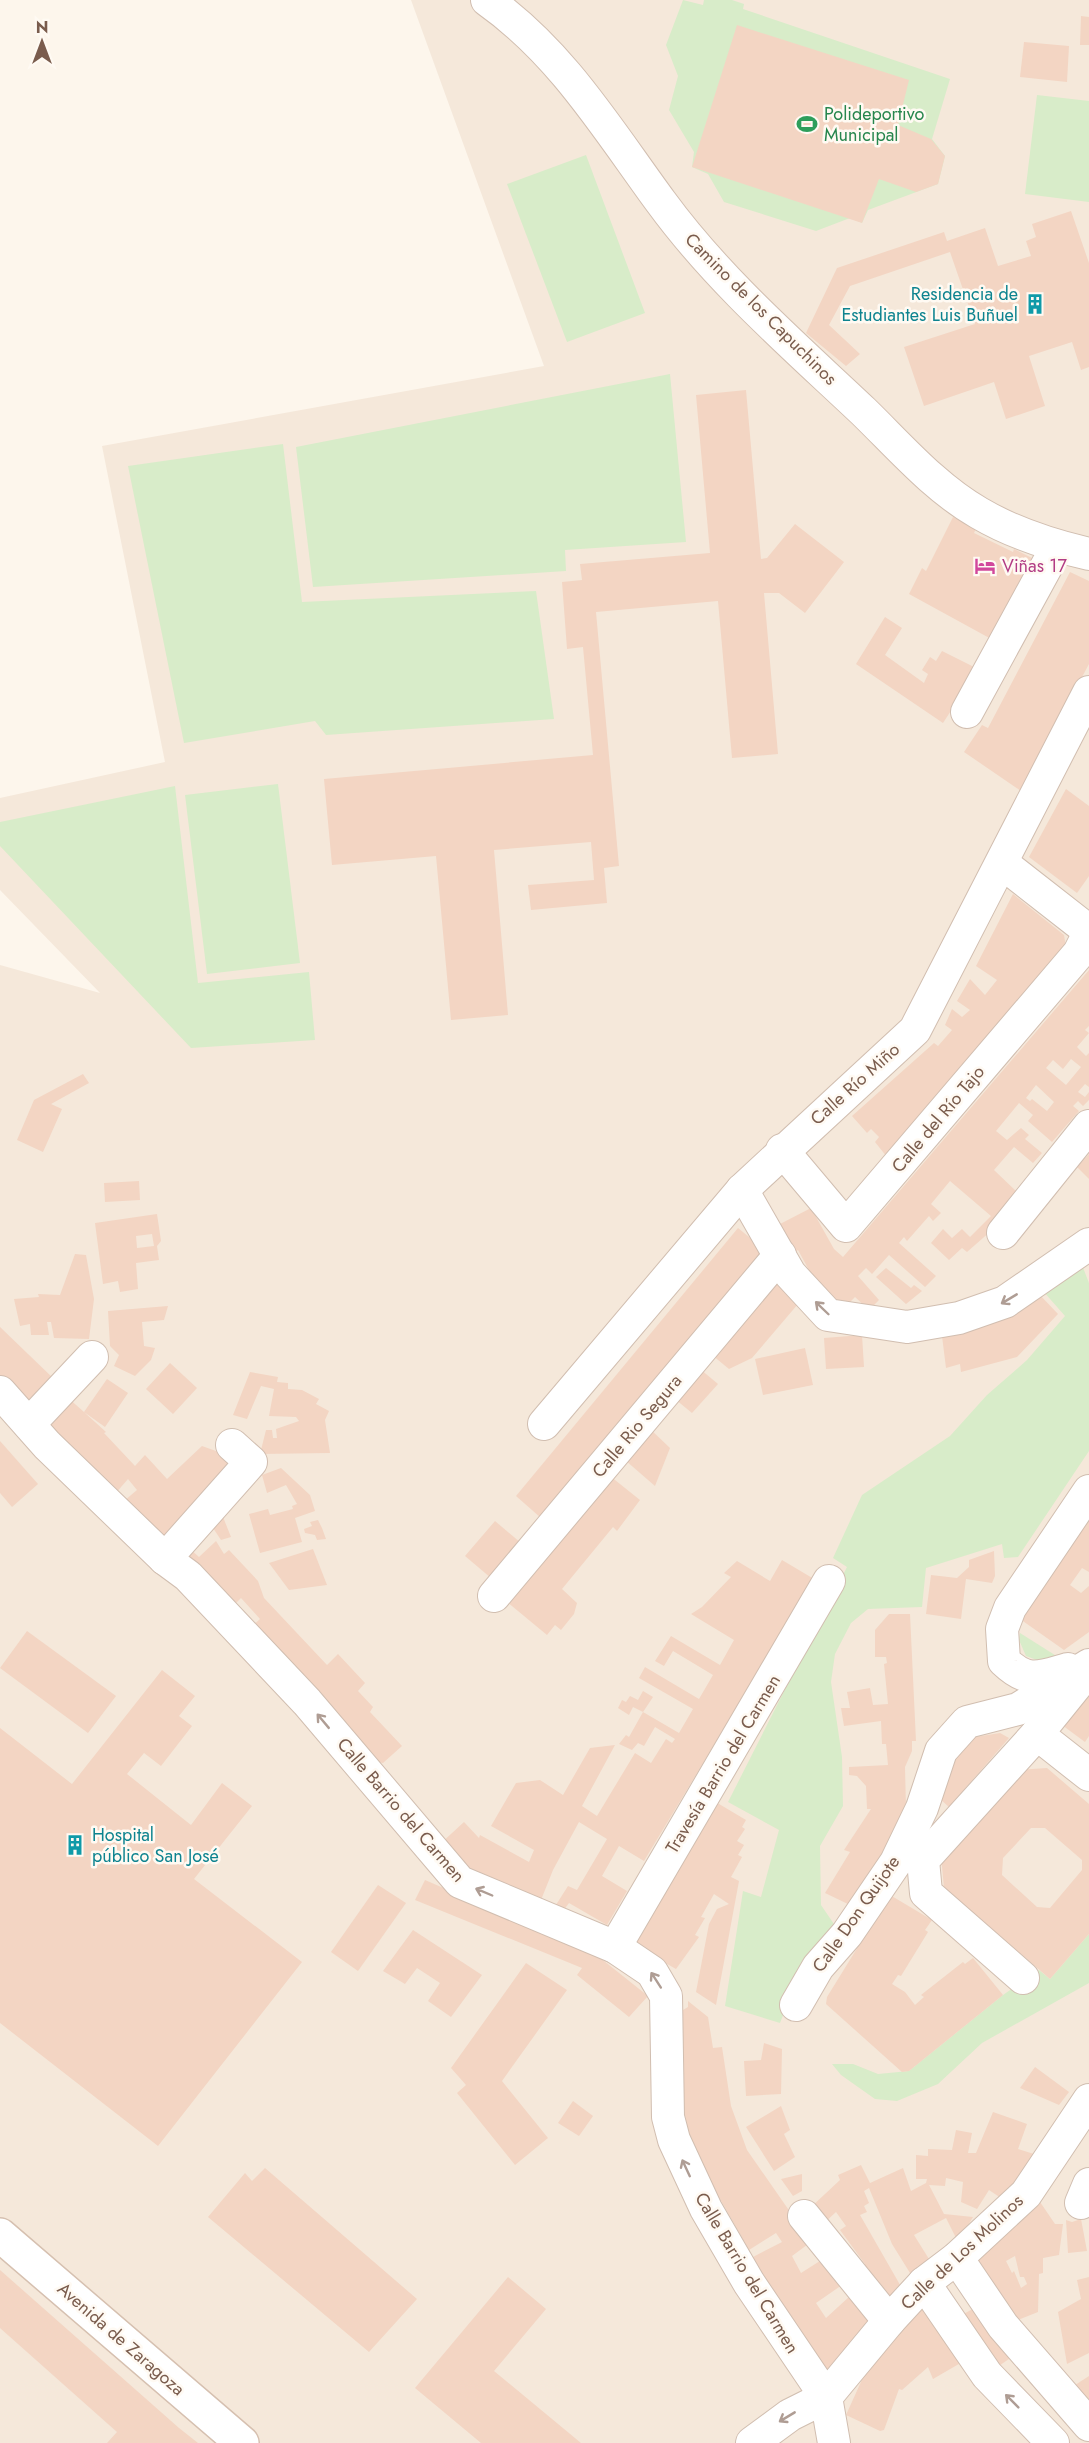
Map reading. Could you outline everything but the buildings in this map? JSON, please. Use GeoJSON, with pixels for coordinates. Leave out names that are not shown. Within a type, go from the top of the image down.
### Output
{"type":"FeatureCollection","features":[{"type":"Feature","properties":{"kind":"main road","name":"Avenida de Zaragoza"},"geometry":{"type":"LineString","coordinates":[[0,2235],[242,2443]]}},
{"type":"Feature","properties":{"kind":"street","name":"Camino de los Capuchinos"},"geometry":{"type":"LineString","coordinates":[[487,0],[531,37],[587,98],[662,203],[709,261],[935,480],[956,497],[1002,525],[1057,547],[1089,554]]}},
{"type":"Feature","properties":{"kind":"street"},"geometry":{"type":"LineString","coordinates":[[967,712],[1057,547]]}},
{"type":"Feature","properties":{"kind":"street","name":"Calle Río Miño"},"geometry":{"type":"LineString","coordinates":[[544,1424],[742,1190],[782,1150],[915,1029],[1089,692]]}},
{"type":"Feature","properties":{"kind":"street"},"geometry":{"type":"LineString","coordinates":[[1002,863],[1089,932]]}},
{"type":"Feature","properties":{"kind":"street","name":"Calle del Río Tajo"},"geometry":{"type":"LineString","coordinates":[[782,1150],[846,1226],[1079,953],[1089,932]]}},
{"type":"Feature","properties":{"kind":"street"},"geometry":{"type":"LineString","coordinates":[[1003,1233],[1089,1126]]}},
{"type":"Feature","properties":{"kind":"street"},"geometry":{"type":"LineString","coordinates":[[742,1190],[790,1274],[828,1315],[907,1327],[959,1318],[1005,1302],[1089,1244]]}},
{"type":"Feature","properties":{"kind":"street","name":"Calle Rio Segura"},"geometry":{"type":"LineString","coordinates":[[495,1596],[780,1255]]}},
{"type":"Feature","properties":{"kind":"street"},"geometry":{"type":"LineString","coordinates":[[29,1424],[92,1357]]}},
{"type":"Feature","properties":{"kind":"street","name":"Calle Barrio del Carmen"},"geometry":{"type":"LineString","coordinates":[[0,1392],[29,1424],[165,1559],[188,1576],[307,1702],[460,1882],[615,1947],[652,1972],[666,1996],[668,2117],[682,2160],[706,2209],[749,2283],[826,2397]]}},
{"type":"Feature","properties":{"kind":"street"},"geometry":{"type":"LineString","coordinates":[[165,1559],[251,1462],[232,1444]]}},
{"type":"Feature","properties":{"kind":"street"},"geometry":{"type":"LineString","coordinates":[[1089,1491],[1010,1608],[1002,1629],[1004,1661],[1018,1674],[1035,1678],[1089,1666]]}},
{"type":"Feature","properties":{"kind":"street","name":"Travesía Barrio del Carmen"},"geometry":{"type":"LineString","coordinates":[[615,1947],[829,1581]]}},
{"type":"Feature","properties":{"kind":"street","name":"Calle Don Quijote"},"geometry":{"type":"LineString","coordinates":[[1023,1978],[926,1893],[923,1860],[1037,1734],[1089,1666]]}},
{"type":"Feature","properties":{"kind":"street","name":"Calle Don Quijote"},"geometry":{"type":"LineString","coordinates":[[796,2005],[818,1967],[847,1934],[896,1862],[922,1808],[941,1751],[967,1722],[1018,1709],[1089,1666]]}},
{"type":"Feature","properties":{"kind":"street"},"geometry":{"type":"LineString","coordinates":[[1037,1734],[1089,1775]]}},
{"type":"Feature","properties":{"kind":"street","name":"Calle de Los Molinos"},"geometry":{"type":"LineString","coordinates":[[826,2397],[924,2283],[957,2258],[1026,2194],[1089,2100]]}},
{"type":"Feature","properties":{"kind":"street"},"geometry":{"type":"LineString","coordinates":[[804,2216],[889,2321]]}},
{"type":"Feature","properties":{"kind":"street"},"geometry":{"type":"LineString","coordinates":[[957,2258],[1003,2326],[1089,2425]]}},
{"type":"Feature","properties":{"kind":"street"},"geometry":{"type":"LineString","coordinates":[[924,2283],[987,2375],[1053,2443]]}},
{"type":"Feature","properties":{"kind":"street"},"geometry":{"type":"LineString","coordinates":[[752,2443],[790,2415],[826,2397],[834,2443]]}},
{"type":"Feature","properties":{"kind":"shaded area"},"geometry":{"type":"Polygon","coordinates":[[[411,0],[1089,0],[1089,2443],[0,2443],[0,965],[100,993],[0,890],[0,798],[165,762],[102,446],[544,366],[411,0]]]}},
{"type":"Feature","properties":{"kind":"green space","name":"Polideportivo Municipal"},"geometry":{"type":"Polygon","coordinates":[[[683,0],[703,5],[704,0],[732,0],[744,4],[743,9],[950,79],[932,139],[945,156],[938,184],[868,210],[862,223],[850,218],[816,231],[724,202],[708,174],[692,167],[694,152],[669,110],[678,76],[666,45],[683,0]]]}},
{"type":"Feature","properties":{"kind":"green space"},"geometry":{"type":"Polygon","coordinates":[[[1037,95],[1089,101],[1089,202],[1025,194],[1037,95]]]}},
{"type":"Feature","properties":{"kind":"green space"},"geometry":{"type":"Polygon","coordinates":[[[586,155],[645,313],[567,342],[507,184],[586,155]]]}},
{"type":"Feature","properties":{"kind":"green space"},"geometry":{"type":"Polygon","coordinates":[[[670,374],[686,542],[565,550],[566,571],[313,587],[296,447],[670,374]]]}},
{"type":"Feature","properties":{"kind":"green space"},"geometry":{"type":"Polygon","coordinates":[[[283,444],[302,602],[536,591],[554,719],[326,735],[315,721],[184,743],[128,466],[283,444]]]}},
{"type":"Feature","properties":{"kind":"green space"},"geometry":{"type":"Polygon","coordinates":[[[278,784],[300,963],[207,974],[185,795],[278,784]]]}},
{"type":"Feature","properties":{"kind":"green space"},"geometry":{"type":"Polygon","coordinates":[[[175,786],[198,983],[309,972],[315,1040],[191,1048],[0,846],[0,822],[175,786]]]}},
{"type":"Feature","properties":{"kind":"green space"},"geometry":{"type":"Polygon","coordinates":[[[1082,1265],[1089,1283],[1089,1451],[1018,1557],[1004,1558],[1002,1544],[926,1568],[922,1607],[868,1609],[851,1623],[835,1654],[831,1682],[842,1757],[843,1806],[820,1846],[821,1905],[836,1927],[795,1985],[780,2023],[725,2006],[743,1891],[761,1897],[779,1830],[728,1802],[847,1567],[833,1558],[862,1495],[950,1436],[987,1395],[1027,1360],[1065,1316],[1043,1291],[1082,1265]]]}},
{"type":"Feature","properties":{"kind":"green space"},"geometry":{"type":"Polygon","coordinates":[[[1020,1633],[1058,1657],[1037,1660],[1026,1656],[1019,1640],[1020,1633]]]}},
{"type":"Feature","properties":{"kind":"green space"},"geometry":{"type":"Polygon","coordinates":[[[1089,1934],[1089,1983],[982,2043],[938,2084],[897,2101],[875,2099],[841,2075],[832,2064],[853,2064],[878,2074],[909,2071],[1003,1995],[1039,1970],[1050,1979],[1089,1934]]]}},
{"type":"Feature","properties":{"kind":"place","name":"Polideportivo Municipal"},"geometry":{"type":"Point","coordinates":[807,124]}},
{"type":"Feature","properties":{"kind":"place","name":"Residencia de Estudiantes Luis Buñuel"},"geometry":{"type":"Point","coordinates":[1035,304]}},
{"type":"Feature","properties":{"kind":"place","name":"Viñas 17"},"geometry":{"type":"Point","coordinates":[985,566]}},
{"type":"Feature","properties":{"kind":"place","name":"Hospital público San José"},"geometry":{"type":"Point","coordinates":[75,1845]}}]}
